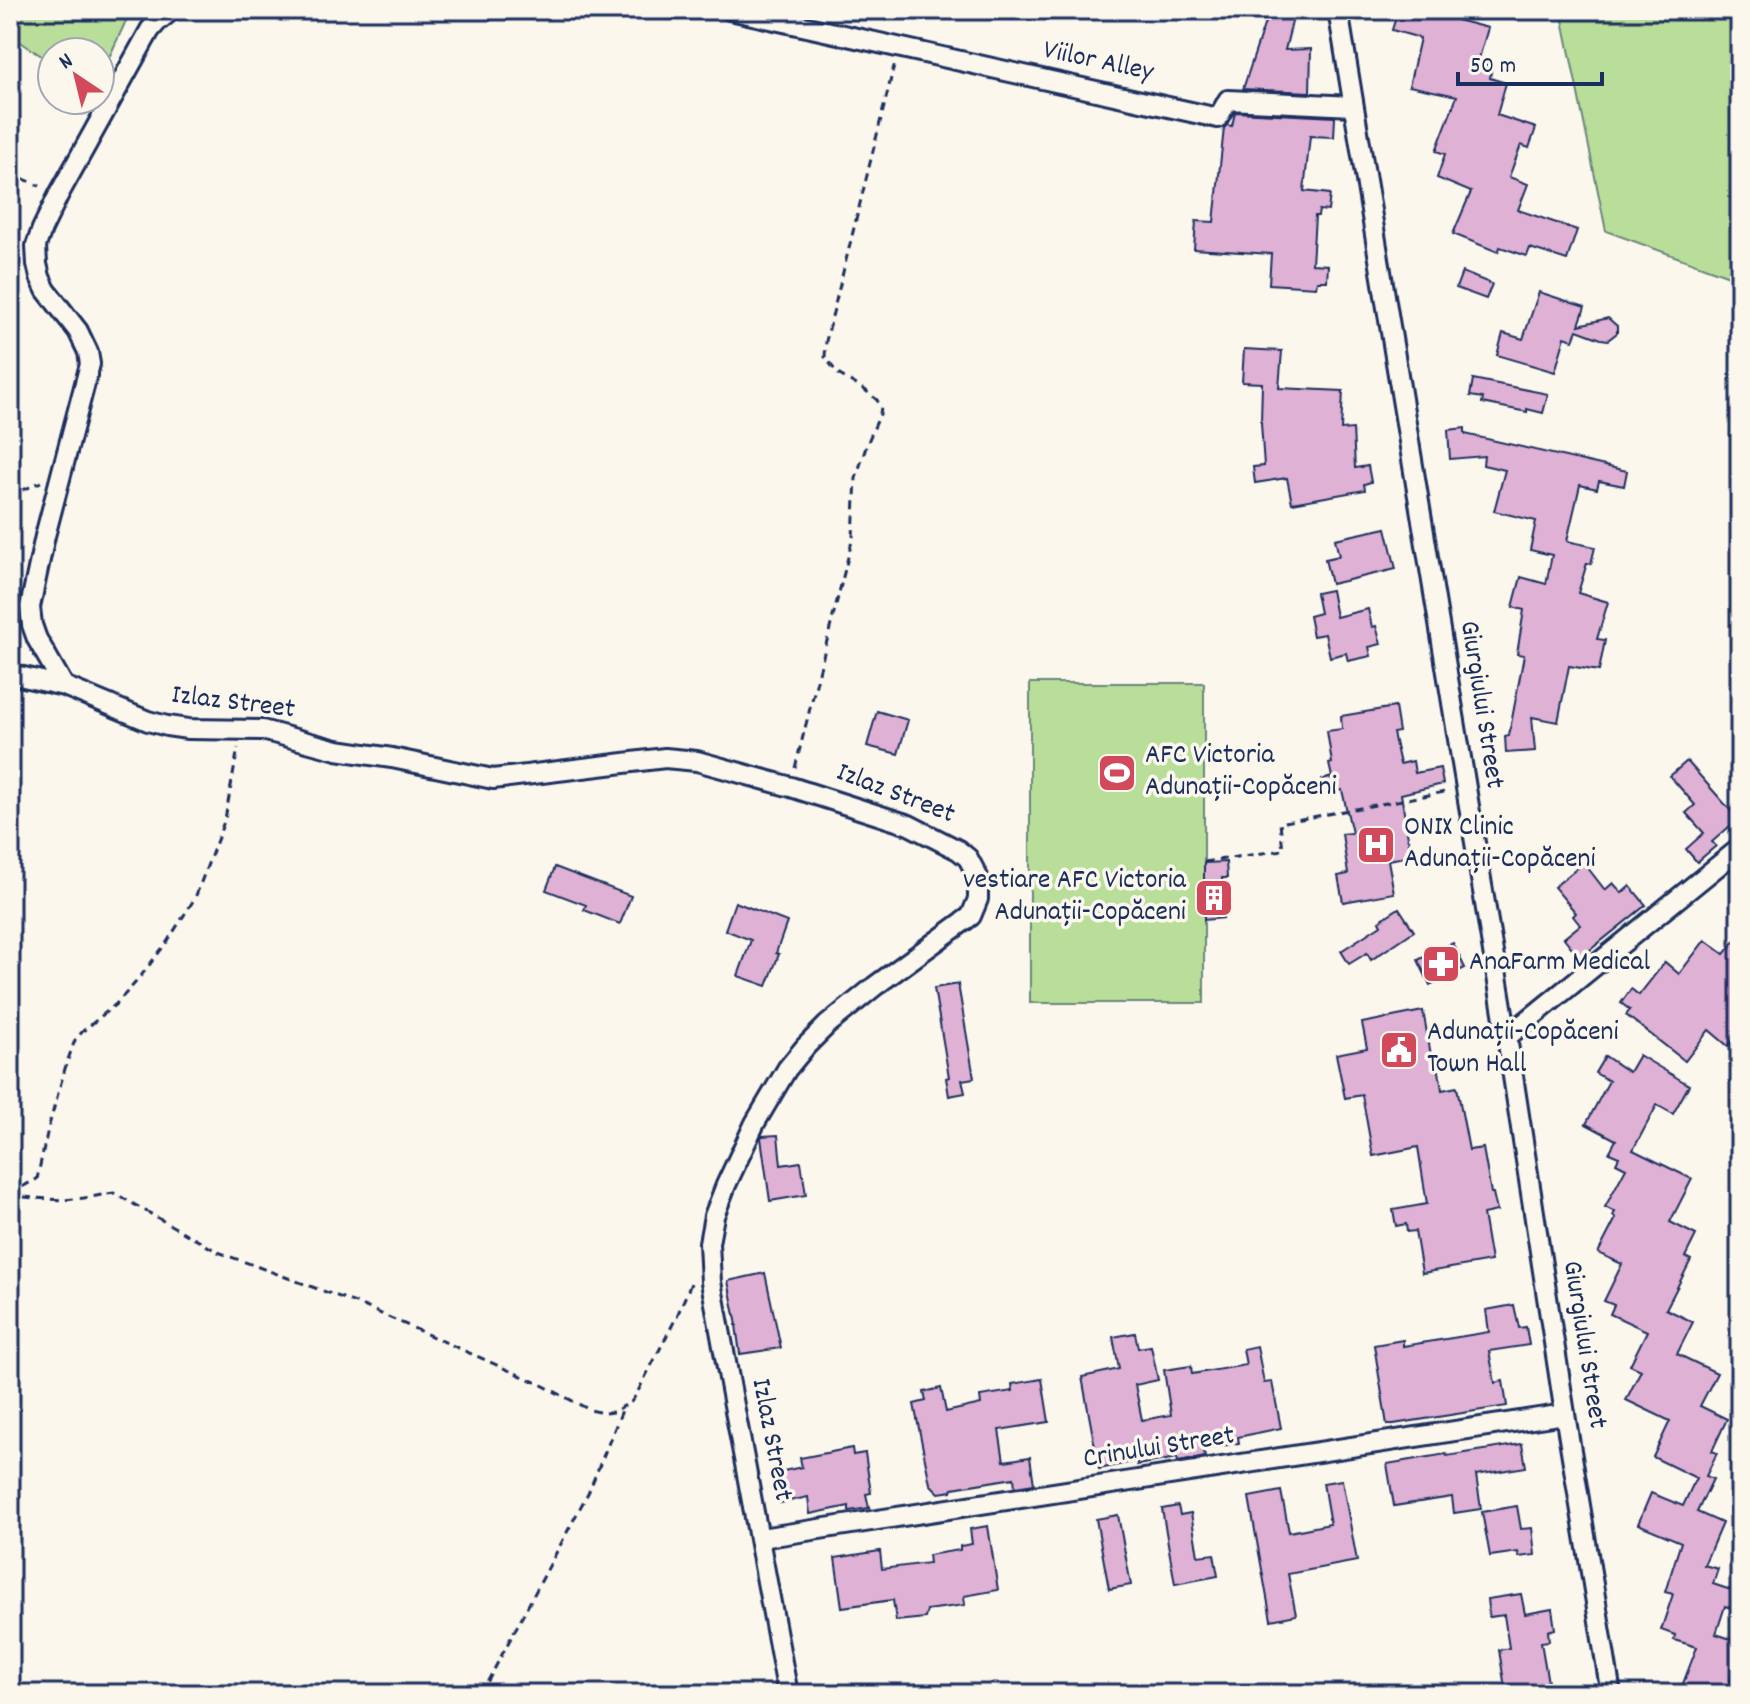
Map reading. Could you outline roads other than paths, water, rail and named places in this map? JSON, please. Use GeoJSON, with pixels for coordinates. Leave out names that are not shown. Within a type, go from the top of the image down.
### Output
{"type":"FeatureCollection","features":[{"type":"Feature","properties":{"kind":"street"},"geometry":{"type":"LineString","coordinates":[[64,686],[37,639],[30,607],[45,536],[90,364],[84,340],[46,290],[40,277],[36,246],[59,194],[150,30],[172,10]]}},
{"type":"Feature","properties":{"kind":"street","name":"Viilor Alley"},"geometry":{"type":"LineString","coordinates":[[730,10],[1218,118],[1228,100],[1353,106]]}},
{"type":"Feature","properties":{"kind":"street","name":"Giurgiului Street"},"geometry":{"type":"LineString","coordinates":[[1338,10],[1507,1037],[1611,1694]]}},
{"type":"Feature","properties":{"kind":"street","name":"Izlaz Street"},"geometry":{"type":"LineString","coordinates":[[10,674],[64,686],[167,726],[262,730],[337,750],[493,779],[665,758],[697,761],[909,825],[946,843],[970,861],[978,877],[979,891],[976,907],[968,919],[875,986],[806,1046],[787,1069],[755,1123],[714,1216],[709,1243],[711,1282],[788,1694]]}},
{"type":"Feature","properties":{"kind":"street"},"geometry":{"type":"LineString","coordinates":[[1507,1037],[1740,848]]}},
{"type":"Feature","properties":{"kind":"street","name":"Crinului Street"},"geometry":{"type":"LineString","coordinates":[[761,1538],[1565,1414]]}},
{"type":"Feature","properties":{"kind":"place","name":"AFC Victoria Adunații-Copăceni"},"geometry":{"type":"Point","coordinates":[1117,773]}},
{"type":"Feature","properties":{"kind":"place","name":"ONIX Clinic Adunații-Copăceni"},"geometry":{"type":"Point","coordinates":[1376,845]}},
{"type":"Feature","properties":{"kind":"place","name":"vestiare AFC Victoria Adunații-Copăceni"},"geometry":{"type":"Point","coordinates":[1214,898]}},
{"type":"Feature","properties":{"kind":"place","name":"AnaFarm Medical"},"geometry":{"type":"Point","coordinates":[1441,964]}},
{"type":"Feature","properties":{"kind":"place","name":"Adunații-Copăceni Town Hall"},"geometry":{"type":"Point","coordinates":[1399,1050]}}]}
